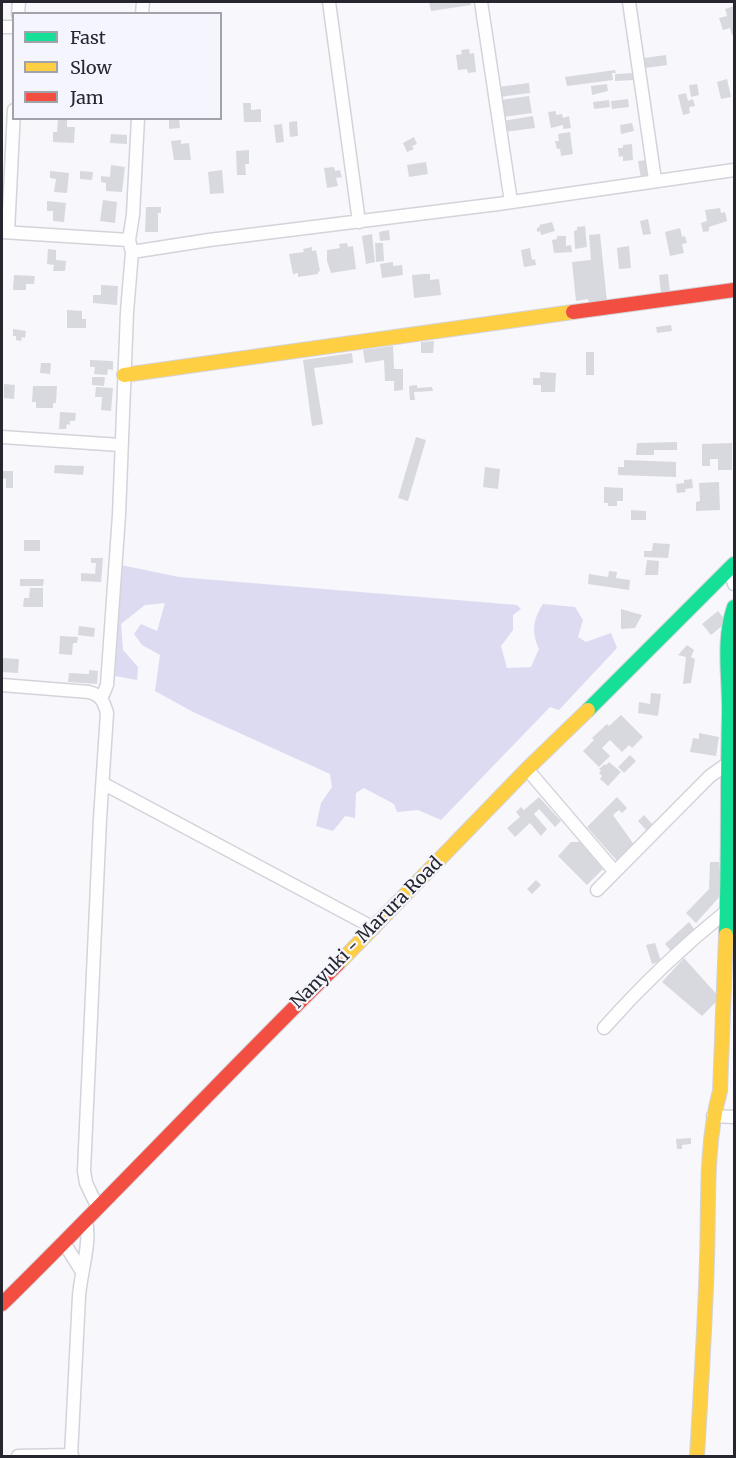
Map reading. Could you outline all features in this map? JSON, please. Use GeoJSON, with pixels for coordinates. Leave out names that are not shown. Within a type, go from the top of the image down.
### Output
{"type":"FeatureCollection","features":[{"type":"Feature","properties":{"kind":"street"},"geometry":{"type":"LineString","coordinates":[[329,2],[359,222]]}},
{"type":"Feature","properties":{"kind":"street"},"geometry":{"type":"LineString","coordinates":[[481,2],[511,202]]}},
{"type":"Feature","properties":{"kind":"street"},"geometry":{"type":"LineString","coordinates":[[629,2],[655,180]]}},
{"type":"Feature","properties":{"kind":"street"},"geometry":{"type":"LineString","coordinates":[[13,120],[5,232],[130,246],[359,222],[735,170]]}},
{"type":"Feature","properties":{"kind":"street"},"geometry":{"type":"LineString","coordinates":[[101,699],[108,685],[119,515],[120,446],[138,120]]}},
{"type":"Feature","properties":{"kind":"street"},"geometry":{"type":"LineString","coordinates":[[124,375],[735,290]]}},
{"type":"Feature","properties":{"kind":"street"},"geometry":{"type":"LineString","coordinates":[[2,437],[120,446]]}},
{"type":"Feature","properties":{"kind":"street"},"geometry":{"type":"LineString","coordinates":[[732,566],[735,584]]}},
{"type":"Feature","properties":{"kind":"street","name":"Nanyuki - Marura Road"},"geometry":{"type":"LineString","coordinates":[[2,1304],[243,1057],[374,928],[527,769],[732,566]]}},
{"type":"Feature","properties":{"kind":"street"},"geometry":{"type":"LineString","coordinates":[[697,1456],[713,1116],[720,1091],[729,1034],[731,910],[727,764],[729,716],[727,638],[729,622],[735,607]]}},
{"type":"Feature","properties":{"kind":"street"},"geometry":{"type":"LineString","coordinates":[[2,685],[97,694],[107,713],[84,1171],[86,1184],[98,1208]]}},
{"type":"Feature","properties":{"kind":"street"},"geometry":{"type":"LineString","coordinates":[[597,890],[710,776],[727,764]]}},
{"type":"Feature","properties":{"kind":"street"},"geometry":{"type":"LineString","coordinates":[[527,769],[615,872]]}},
{"type":"Feature","properties":{"kind":"street"},"geometry":{"type":"LineString","coordinates":[[104,784],[374,928]]}},
{"type":"Feature","properties":{"kind":"street"},"geometry":{"type":"LineString","coordinates":[[604,1028],[656,973],[731,910]]}},
{"type":"Feature","properties":{"kind":"street"},"geometry":{"type":"LineString","coordinates":[[713,1116],[735,1117]]}},
{"type":"Feature","properties":{"kind":"street"},"geometry":{"type":"LineString","coordinates":[[18,1456],[71,1456],[81,1270],[88,1243],[86,1220]]}},
{"type":"Feature","properties":{"kind":"street"},"geometry":{"type":"LineString","coordinates":[[64,1243],[81,1270]]}},
{"type":"Feature","properties":{"kind":"shaded area"},"geometry":{"type":"Polygon","coordinates":[[[121,565],[179,577],[517,605],[521,609],[513,615],[513,630],[501,646],[507,668],[531,667],[539,649],[534,632],[535,621],[543,604],[575,607],[583,620],[578,637],[586,642],[611,633],[617,648],[559,710],[550,707],[441,820],[418,810],[397,812],[394,804],[364,788],[356,793],[355,818],[345,816],[333,831],[316,826],[321,803],[332,787],[330,774],[193,712],[155,691],[160,655],[142,645],[134,634],[141,624],[157,631],[165,603],[145,605],[121,624],[123,650],[138,667],[137,680],[115,676],[121,565]]]}},
{"type":"Feature","properties":{"kind":"building"},"geometry":{"type":"Polygon","coordinates":[[[429,2],[470,2],[471,5],[431,11],[429,2]]]}},
{"type":"Feature","properties":{"kind":"building"},"geometry":{"type":"Polygon","coordinates":[[[734,6],[734,35],[732,35],[730,28],[723,30],[719,18],[727,16],[725,9],[734,6]]]}},
{"type":"Feature","properties":{"kind":"building"},"geometry":{"type":"Polygon","coordinates":[[[469,49],[470,54],[474,53],[476,72],[468,73],[467,69],[458,70],[456,55],[462,54],[461,50],[469,49]]]}},
{"type":"Feature","properties":{"kind":"building"},"geometry":{"type":"Polygon","coordinates":[[[666,55],[667,65],[645,68],[644,58],[666,55]]]}},
{"type":"Feature","properties":{"kind":"building"},"geometry":{"type":"Polygon","coordinates":[[[615,70],[616,73],[612,73],[613,80],[567,86],[565,77],[615,70]]]}},
{"type":"Feature","properties":{"kind":"building"},"geometry":{"type":"Polygon","coordinates":[[[633,73],[634,80],[615,81],[615,74],[633,73]]]}},
{"type":"Feature","properties":{"kind":"building"},"geometry":{"type":"Polygon","coordinates":[[[727,79],[731,97],[721,99],[717,82],[727,79]]]}},
{"type":"Feature","properties":{"kind":"building"},"geometry":{"type":"Polygon","coordinates":[[[529,83],[530,93],[499,97],[498,87],[529,83]]]}},
{"type":"Feature","properties":{"kind":"building"},"geometry":{"type":"Polygon","coordinates":[[[607,84],[608,91],[592,95],[591,86],[607,84]]]}},
{"type":"Feature","properties":{"kind":"building"},"geometry":{"type":"Polygon","coordinates":[[[697,84],[699,95],[691,97],[689,85],[697,84]]]}},
{"type":"Feature","properties":{"kind":"building"},"geometry":{"type":"Polygon","coordinates":[[[686,93],[688,101],[693,99],[695,106],[689,107],[690,113],[683,115],[678,95],[686,93]]]}},
{"type":"Feature","properties":{"kind":"building"},"geometry":{"type":"Polygon","coordinates":[[[529,96],[532,113],[503,117],[501,100],[529,96]]]}},
{"type":"Feature","properties":{"kind":"building"},"geometry":{"type":"Polygon","coordinates":[[[628,99],[629,107],[612,109],[611,101],[628,99]]]}},
{"type":"Feature","properties":{"kind":"building"},"geometry":{"type":"Polygon","coordinates":[[[609,100],[610,107],[594,109],[593,102],[609,100]]]}},
{"type":"Feature","properties":{"kind":"building"},"geometry":{"type":"Polygon","coordinates":[[[243,103],[251,103],[251,110],[261,109],[261,122],[244,122],[243,103]]]}},
{"type":"Feature","properties":{"kind":"building"},"geometry":{"type":"Polygon","coordinates":[[[556,111],[556,115],[562,114],[563,118],[569,116],[571,128],[563,129],[563,125],[551,128],[548,112],[556,111]]]}},
{"type":"Feature","properties":{"kind":"building"},"geometry":{"type":"Polygon","coordinates":[[[533,116],[535,128],[504,132],[503,121],[533,116]]]}},
{"type":"Feature","properties":{"kind":"building"},"geometry":{"type":"Polygon","coordinates":[[[58,120],[67,120],[67,127],[75,127],[74,143],[53,142],[53,132],[57,132],[58,120]]]}},
{"type":"Feature","properties":{"kind":"building"},"geometry":{"type":"Polygon","coordinates":[[[169,120],[179,120],[180,128],[169,129],[169,120]]]}},
{"type":"Feature","properties":{"kind":"building"},"geometry":{"type":"Polygon","coordinates":[[[297,121],[298,136],[290,137],[289,122],[297,121]]]}},
{"type":"Feature","properties":{"kind":"building"},"geometry":{"type":"Polygon","coordinates":[[[632,123],[634,131],[621,134],[620,125],[632,123]]]}},
{"type":"Feature","properties":{"kind":"building"},"geometry":{"type":"Polygon","coordinates":[[[282,124],[284,142],[276,143],[274,125],[282,124]]]}},
{"type":"Feature","properties":{"kind":"building"},"geometry":{"type":"Polygon","coordinates":[[[570,132],[573,154],[561,156],[555,141],[559,141],[558,134],[570,132]]]}},
{"type":"Feature","properties":{"kind":"building"},"geometry":{"type":"Polygon","coordinates":[[[111,134],[127,135],[127,144],[110,143],[111,134]]]}},
{"type":"Feature","properties":{"kind":"building"},"geometry":{"type":"Polygon","coordinates":[[[414,137],[417,144],[412,146],[414,149],[407,152],[403,143],[414,137]]]}},
{"type":"Feature","properties":{"kind":"building"},"geometry":{"type":"Polygon","coordinates":[[[181,140],[181,144],[189,143],[191,160],[174,160],[171,141],[181,140]]]}},
{"type":"Feature","properties":{"kind":"building"},"geometry":{"type":"Polygon","coordinates":[[[632,144],[633,160],[623,161],[623,156],[619,157],[618,148],[632,144]]]}},
{"type":"Feature","properties":{"kind":"building"},"geometry":{"type":"Polygon","coordinates":[[[249,150],[249,164],[245,164],[246,175],[237,175],[236,151],[249,150]]]}},
{"type":"Feature","properties":{"kind":"building"},"geometry":{"type":"Polygon","coordinates":[[[648,160],[650,176],[641,178],[638,161],[648,160]]]}},
{"type":"Feature","properties":{"kind":"building"},"geometry":{"type":"Polygon","coordinates":[[[426,162],[428,174],[409,177],[407,165],[426,162]]]}},
{"type":"Feature","properties":{"kind":"building"},"geometry":{"type":"Polygon","coordinates":[[[111,165],[125,167],[122,192],[106,191],[106,183],[101,182],[101,176],[110,177],[111,165]]]}},
{"type":"Feature","properties":{"kind":"building"},"geometry":{"type":"Polygon","coordinates":[[[334,167],[335,171],[340,170],[342,177],[336,178],[338,186],[327,188],[324,168],[334,167]]]}},
{"type":"Feature","properties":{"kind":"building"},"geometry":{"type":"Polygon","coordinates":[[[222,170],[224,193],[210,194],[208,172],[222,170]]]}},
{"type":"Feature","properties":{"kind":"building"},"geometry":{"type":"Polygon","coordinates":[[[50,171],[69,173],[67,193],[54,192],[56,179],[50,178],[50,171]]]}},
{"type":"Feature","properties":{"kind":"building"},"geometry":{"type":"Polygon","coordinates":[[[80,171],[93,172],[92,180],[80,179],[80,171]]]}},
{"type":"Feature","properties":{"kind":"building"},"geometry":{"type":"Polygon","coordinates":[[[103,200],[117,202],[115,223],[100,221],[103,200]]]}},
{"type":"Feature","properties":{"kind":"building"},"geometry":{"type":"Polygon","coordinates":[[[47,201],[66,203],[64,222],[53,221],[53,211],[47,211],[47,201]]]}},
{"type":"Feature","properties":{"kind":"building"},"geometry":{"type":"Polygon","coordinates":[[[146,207],[161,207],[161,213],[158,213],[158,232],[145,232],[146,207]]]}},
{"type":"Feature","properties":{"kind":"building"},"geometry":{"type":"Polygon","coordinates":[[[720,208],[721,213],[725,212],[727,221],[709,227],[709,231],[703,232],[701,223],[707,221],[705,210],[720,208]]]}},
{"type":"Feature","properties":{"kind":"building"},"geometry":{"type":"Polygon","coordinates":[[[648,219],[651,234],[643,235],[640,221],[648,219]]]}},
{"type":"Feature","properties":{"kind":"building"},"geometry":{"type":"Polygon","coordinates":[[[552,222],[555,231],[541,235],[540,231],[537,232],[539,225],[552,222]]]}},
{"type":"Feature","properties":{"kind":"building"},"geometry":{"type":"Polygon","coordinates":[[[585,226],[587,247],[575,249],[574,231],[577,227],[585,226]]]}},
{"type":"Feature","properties":{"kind":"building"},"geometry":{"type":"Polygon","coordinates":[[[680,228],[682,237],[685,236],[687,243],[682,244],[684,253],[670,256],[665,232],[680,228]]]}},
{"type":"Feature","properties":{"kind":"building"},"geometry":{"type":"Polygon","coordinates":[[[389,230],[390,240],[380,241],[379,232],[389,230]]]}},
{"type":"Feature","properties":{"kind":"building"},"geometry":{"type":"Polygon","coordinates":[[[372,234],[375,262],[366,264],[362,236],[372,234]]]}},
{"type":"Feature","properties":{"kind":"building"},"geometry":{"type":"Polygon","coordinates":[[[600,234],[607,301],[589,303],[588,299],[576,301],[572,262],[591,260],[589,235],[600,234]]]}},
{"type":"Feature","properties":{"kind":"building"},"geometry":{"type":"Polygon","coordinates":[[[557,236],[566,236],[566,246],[571,245],[572,252],[554,253],[552,240],[557,239],[557,236]]]}},
{"type":"Feature","properties":{"kind":"building"},"geometry":{"type":"Polygon","coordinates":[[[347,243],[348,247],[353,246],[356,269],[331,273],[327,261],[327,250],[340,248],[339,244],[347,243]]]}},
{"type":"Feature","properties":{"kind":"building"},"geometry":{"type":"Polygon","coordinates":[[[375,243],[383,243],[384,261],[376,262],[375,243]]]}},
{"type":"Feature","properties":{"kind":"building"},"geometry":{"type":"Polygon","coordinates":[[[629,246],[631,268],[619,269],[617,248],[629,246]]]}},
{"type":"Feature","properties":{"kind":"building"},"geometry":{"type":"Polygon","coordinates":[[[312,247],[312,251],[316,250],[320,271],[318,274],[298,277],[298,273],[293,274],[289,254],[304,252],[303,249],[312,247]]]}},
{"type":"Feature","properties":{"kind":"building"},"geometry":{"type":"Polygon","coordinates":[[[530,248],[532,260],[535,259],[536,265],[524,267],[521,250],[530,248]]]}},
{"type":"Feature","properties":{"kind":"building"},"geometry":{"type":"Polygon","coordinates":[[[48,249],[56,250],[56,260],[66,261],[65,271],[53,271],[54,265],[47,264],[48,249]]]}},
{"type":"Feature","properties":{"kind":"building"},"geometry":{"type":"Polygon","coordinates":[[[393,262],[393,266],[402,265],[403,275],[382,278],[380,264],[393,262]]]}},
{"type":"Feature","properties":{"kind":"building"},"geometry":{"type":"Polygon","coordinates":[[[430,274],[430,280],[439,279],[441,295],[414,298],[412,275],[430,274]]]}},
{"type":"Feature","properties":{"kind":"building"},"geometry":{"type":"Polygon","coordinates":[[[668,274],[670,292],[661,294],[659,275],[668,274]]]}},
{"type":"Feature","properties":{"kind":"building"},"geometry":{"type":"Polygon","coordinates":[[[14,275],[35,276],[34,284],[26,284],[26,290],[13,290],[14,275]]]}},
{"type":"Feature","properties":{"kind":"building"},"geometry":{"type":"Polygon","coordinates":[[[101,285],[118,286],[117,305],[93,303],[93,295],[101,295],[101,285]]]}},
{"type":"Feature","properties":{"kind":"building"},"geometry":{"type":"Polygon","coordinates":[[[67,310],[82,311],[82,319],[86,319],[86,328],[67,328],[67,310]]]}},
{"type":"Feature","properties":{"kind":"building"},"geometry":{"type":"Polygon","coordinates":[[[671,325],[672,331],[657,333],[656,327],[671,325]]]}},
{"type":"Feature","properties":{"kind":"building"},"geometry":{"type":"Polygon","coordinates":[[[13,329],[26,331],[25,338],[22,337],[21,341],[16,340],[16,336],[13,336],[13,329]]]}},
{"type":"Feature","properties":{"kind":"building"},"geometry":{"type":"Polygon","coordinates":[[[434,341],[433,353],[421,353],[421,342],[434,341]]]}},
{"type":"Feature","properties":{"kind":"building"},"geometry":{"type":"Polygon","coordinates":[[[393,346],[394,369],[403,369],[403,390],[394,391],[394,381],[385,381],[384,360],[365,363],[363,350],[393,346]]]}},
{"type":"Feature","properties":{"kind":"building"},"geometry":{"type":"Polygon","coordinates":[[[586,352],[594,352],[594,375],[586,375],[586,352]]]}},
{"type":"Feature","properties":{"kind":"building"},"geometry":{"type":"Polygon","coordinates":[[[352,353],[353,363],[314,368],[323,424],[312,426],[303,360],[352,353]]]}},
{"type":"Feature","properties":{"kind":"building"},"geometry":{"type":"Polygon","coordinates":[[[90,360],[113,361],[113,370],[108,369],[107,375],[94,374],[95,367],[90,367],[90,360]]]}},
{"type":"Feature","properties":{"kind":"building"},"geometry":{"type":"Polygon","coordinates":[[[41,363],[51,363],[50,374],[40,373],[41,363]]]}},
{"type":"Feature","properties":{"kind":"building"},"geometry":{"type":"Polygon","coordinates":[[[540,372],[556,373],[555,392],[541,392],[541,385],[533,385],[533,378],[540,378],[540,372]]]}},
{"type":"Feature","properties":{"kind":"building"},"geometry":{"type":"Polygon","coordinates":[[[92,377],[105,377],[104,386],[92,385],[92,377]]]}},
{"type":"Feature","properties":{"kind":"building"},"geometry":{"type":"Polygon","coordinates":[[[4,384],[15,385],[14,399],[4,398],[4,384]]]}},
{"type":"Feature","properties":{"kind":"building"},"geometry":{"type":"Polygon","coordinates":[[[417,385],[417,388],[432,387],[433,391],[414,392],[415,400],[410,400],[409,386],[417,385]]]}},
{"type":"Feature","properties":{"kind":"building"},"geometry":{"type":"Polygon","coordinates":[[[33,386],[57,386],[56,403],[53,403],[53,408],[36,408],[36,402],[32,402],[33,386]]]}},
{"type":"Feature","properties":{"kind":"building"},"geometry":{"type":"Polygon","coordinates":[[[96,387],[113,388],[111,411],[101,410],[102,397],[95,397],[96,387]]]}},
{"type":"Feature","properties":{"kind":"building"},"geometry":{"type":"Polygon","coordinates":[[[60,412],[76,413],[75,421],[70,421],[66,429],[59,429],[60,412]]]}},
{"type":"Feature","properties":{"kind":"building"},"geometry":{"type":"Polygon","coordinates":[[[416,437],[426,440],[408,501],[398,498],[416,437]]]}},
{"type":"Feature","properties":{"kind":"building"},"geometry":{"type":"Polygon","coordinates":[[[677,442],[677,450],[654,450],[654,455],[636,455],[637,443],[677,442]]]}},
{"type":"Feature","properties":{"kind":"building"},"geometry":{"type":"Polygon","coordinates":[[[732,443],[732,470],[718,470],[718,459],[710,459],[710,466],[702,466],[702,444],[732,443]]]}},
{"type":"Feature","properties":{"kind":"building"},"geometry":{"type":"Polygon","coordinates":[[[624,460],[676,462],[676,477],[618,475],[618,467],[624,467],[624,460]]]}},
{"type":"Feature","properties":{"kind":"building"},"geometry":{"type":"Polygon","coordinates":[[[55,465],[84,466],[83,475],[54,473],[55,465]]]}},
{"type":"Feature","properties":{"kind":"building"},"geometry":{"type":"Polygon","coordinates":[[[485,467],[500,469],[498,489],[483,487],[485,467]]]}},
{"type":"Feature","properties":{"kind":"building"},"geometry":{"type":"Polygon","coordinates":[[[2,471],[13,471],[13,488],[6,488],[6,479],[2,478],[2,471]]]}},
{"type":"Feature","properties":{"kind":"building"},"geometry":{"type":"Polygon","coordinates":[[[692,479],[693,488],[677,493],[676,484],[692,479]]]}},
{"type":"Feature","properties":{"kind":"building"},"geometry":{"type":"Polygon","coordinates":[[[719,482],[720,510],[696,511],[696,502],[700,501],[699,483],[719,482]]]}},
{"type":"Feature","properties":{"kind":"building"},"geometry":{"type":"Polygon","coordinates":[[[604,487],[623,488],[623,501],[617,501],[617,506],[608,506],[608,503],[604,503],[604,487]]]}},
{"type":"Feature","properties":{"kind":"building"},"geometry":{"type":"Polygon","coordinates":[[[631,510],[646,511],[646,520],[631,520],[631,510]]]}},
{"type":"Feature","properties":{"kind":"building"},"geometry":{"type":"Polygon","coordinates":[[[24,540],[40,540],[40,551],[24,551],[24,540]]]}},
{"type":"Feature","properties":{"kind":"building"},"geometry":{"type":"Polygon","coordinates":[[[653,543],[670,544],[668,558],[644,557],[644,551],[652,551],[653,543]]]}},
{"type":"Feature","properties":{"kind":"building"},"geometry":{"type":"Polygon","coordinates":[[[91,558],[103,558],[101,582],[81,581],[81,573],[95,574],[96,563],[91,563],[91,558]]]}},
{"type":"Feature","properties":{"kind":"building"},"geometry":{"type":"Polygon","coordinates":[[[647,560],[659,561],[658,575],[645,575],[647,560]]]}},
{"type":"Feature","properties":{"kind":"building"},"geometry":{"type":"Polygon","coordinates":[[[609,571],[617,572],[616,578],[630,580],[629,590],[588,584],[589,574],[608,577],[609,571]]]}},
{"type":"Feature","properties":{"kind":"building"},"geometry":{"type":"Polygon","coordinates":[[[20,579],[44,579],[43,586],[20,586],[20,579]]]}},
{"type":"Feature","properties":{"kind":"building"},"geometry":{"type":"Polygon","coordinates":[[[30,588],[43,588],[43,607],[23,607],[24,598],[29,598],[30,588]]]}},
{"type":"Feature","properties":{"kind":"building"},"geometry":{"type":"Polygon","coordinates":[[[621,609],[642,615],[635,628],[621,629],[621,609]]]}},
{"type":"Feature","properties":{"kind":"building"},"geometry":{"type":"Polygon","coordinates":[[[718,611],[727,622],[711,635],[702,624],[718,611]]]}},
{"type":"Feature","properties":{"kind":"building"},"geometry":{"type":"Polygon","coordinates":[[[79,626],[95,628],[94,637],[78,635],[79,626]]]}},
{"type":"Feature","properties":{"kind":"building"},"geometry":{"type":"Polygon","coordinates":[[[60,636],[78,637],[77,643],[73,643],[72,655],[59,654],[60,636]]]}},
{"type":"Feature","properties":{"kind":"building"},"geometry":{"type":"Polygon","coordinates":[[[687,645],[694,650],[691,657],[695,659],[691,683],[683,684],[686,657],[678,655],[687,645]]]}},
{"type":"Feature","properties":{"kind":"building"},"geometry":{"type":"Polygon","coordinates":[[[2,658],[19,659],[18,673],[2,672],[2,658]]]}},
{"type":"Feature","properties":{"kind":"building"},"geometry":{"type":"Polygon","coordinates":[[[89,670],[98,671],[97,684],[68,682],[69,673],[89,674],[89,670]]]}},
{"type":"Feature","properties":{"kind":"building"},"geometry":{"type":"Polygon","coordinates":[[[651,693],[661,694],[658,716],[638,713],[639,702],[650,704],[651,693]]]}},
{"type":"Feature","properties":{"kind":"building"},"geometry":{"type":"Polygon","coordinates":[[[621,715],[643,737],[632,748],[629,745],[622,752],[610,740],[602,748],[610,756],[599,767],[583,751],[594,740],[592,738],[621,715]]]}},
{"type":"Feature","properties":{"kind":"building"},"geometry":{"type":"Polygon","coordinates":[[[699,733],[719,737],[716,756],[690,752],[693,738],[699,739],[699,733]]]}},
{"type":"Feature","properties":{"kind":"building"},"geometry":{"type":"Polygon","coordinates":[[[630,755],[636,761],[624,773],[618,767],[630,755]]]}},
{"type":"Feature","properties":{"kind":"building"},"geometry":{"type":"Polygon","coordinates":[[[609,762],[621,772],[608,786],[600,779],[602,776],[599,769],[609,762]]]}},
{"type":"Feature","properties":{"kind":"building"},"geometry":{"type":"Polygon","coordinates":[[[539,797],[561,821],[555,827],[539,809],[534,814],[547,829],[541,836],[530,823],[515,837],[507,828],[520,817],[516,812],[521,807],[524,810],[539,797]]]}},
{"type":"Feature","properties":{"kind":"building"},"geometry":{"type":"Polygon","coordinates":[[[617,797],[627,808],[622,813],[619,810],[613,815],[635,846],[618,862],[587,827],[617,797]]]}},
{"type":"Feature","properties":{"kind":"building"},"geometry":{"type":"Polygon","coordinates":[[[644,815],[653,825],[647,831],[638,821],[644,815]]]}},
{"type":"Feature","properties":{"kind":"building"},"geometry":{"type":"Polygon","coordinates":[[[571,842],[580,842],[603,869],[587,885],[558,856],[571,842]]]}},
{"type":"Feature","properties":{"kind":"building"},"geometry":{"type":"Polygon","coordinates":[[[710,862],[719,862],[722,894],[696,923],[686,913],[709,889],[710,862]]]}},
{"type":"Feature","properties":{"kind":"building"},"geometry":{"type":"Polygon","coordinates":[[[536,880],[541,885],[532,894],[527,889],[536,880]]]}},
{"type":"Feature","properties":{"kind":"building"},"geometry":{"type":"Polygon","coordinates":[[[689,922],[695,930],[672,952],[665,944],[689,922]]]}},
{"type":"Feature","properties":{"kind":"building"},"geometry":{"type":"Polygon","coordinates":[[[655,943],[661,961],[652,964],[646,945],[655,943]]]}},
{"type":"Feature","properties":{"kind":"building"},"geometry":{"type":"Polygon","coordinates":[[[684,958],[720,998],[702,1016],[662,982],[684,958]]]}},
{"type":"Feature","properties":{"kind":"building"},"geometry":{"type":"Polygon","coordinates":[[[691,1138],[691,1144],[682,1145],[682,1149],[677,1149],[676,1139],[691,1138]]]}},
{"type":"Feature","properties":{"kind":"traffic: fast"},"geometry":{"type":"LineString","coordinates":[[588,710],[734,564]]}},
{"type":"Feature","properties":{"kind":"traffic: fast"},"geometry":{"type":"LineString","coordinates":[[726,935],[729,716],[727,647],[734,607]]}},
{"type":"Feature","properties":{"kind":"traffic: slow"},"geometry":{"type":"LineString","coordinates":[[124,375],[573,312]]}},
{"type":"Feature","properties":{"kind":"traffic: slow"},"geometry":{"type":"LineString","coordinates":[[338,964],[527,769],[588,710]]}},
{"type":"Feature","properties":{"kind":"traffic: slow"},"geometry":{"type":"LineString","coordinates":[[697,1456],[710,1153],[720,1091],[726,935]]}},
{"type":"Feature","properties":{"kind":"traffic: jam"},"geometry":{"type":"LineString","coordinates":[[573,312],[734,290]]}},
{"type":"Feature","properties":{"kind":"traffic: jam"},"geometry":{"type":"LineString","coordinates":[[2,1304],[338,964]]}}]}
